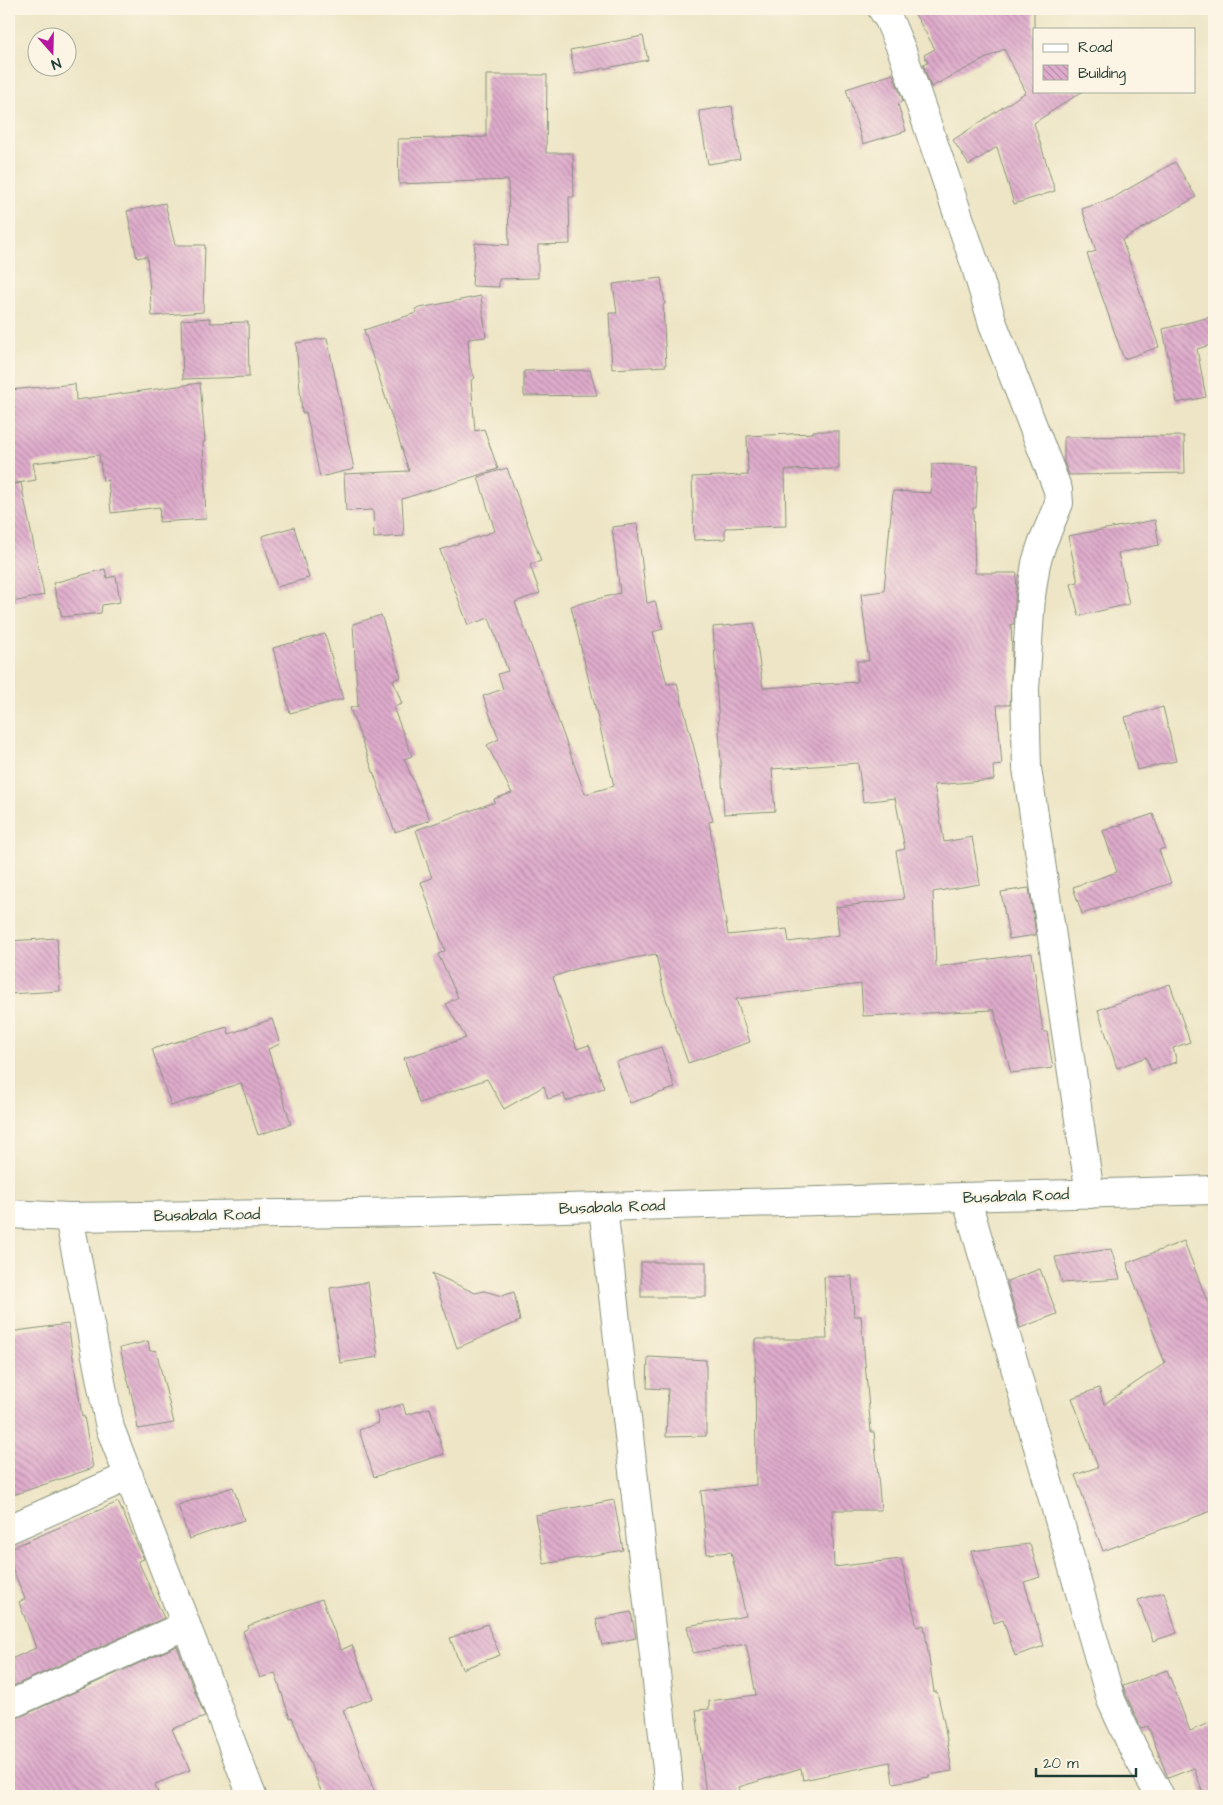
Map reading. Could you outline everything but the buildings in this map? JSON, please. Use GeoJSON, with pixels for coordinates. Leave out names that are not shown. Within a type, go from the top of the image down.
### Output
{"type":"FeatureCollection","features":[{"type":"Feature","properties":{"kind":"street"},"geometry":{"type":"LineString","coordinates":[[882,9],[889,20],[902,51],[972,255],[993,324],[1058,490],[1059,503],[1036,563],[1032,596],[1025,690],[1027,768],[1090,1194]]}},
{"type":"Feature","properties":{"kind":"street","name":"Busabala Road"},"geometry":{"type":"LineString","coordinates":[[9,1214],[69,1217],[422,1212],[1214,1190]]}},
{"type":"Feature","properties":{"kind":"street"},"geometry":{"type":"LineString","coordinates":[[966,1197],[1111,1700],[1134,1750],[1160,1796]]}},
{"type":"Feature","properties":{"kind":"street"},"geometry":{"type":"LineString","coordinates":[[603,1207],[670,1796]]}},
{"type":"Feature","properties":{"kind":"street"},"geometry":{"type":"LineString","coordinates":[[69,1217],[110,1428],[251,1796]]}},
{"type":"Feature","properties":{"kind":"street"},"geometry":{"type":"LineString","coordinates":[[9,1529],[128,1476]]}},
{"type":"Feature","properties":{"kind":"street"},"geometry":{"type":"LineString","coordinates":[[9,1705],[186,1625]]}}]}
